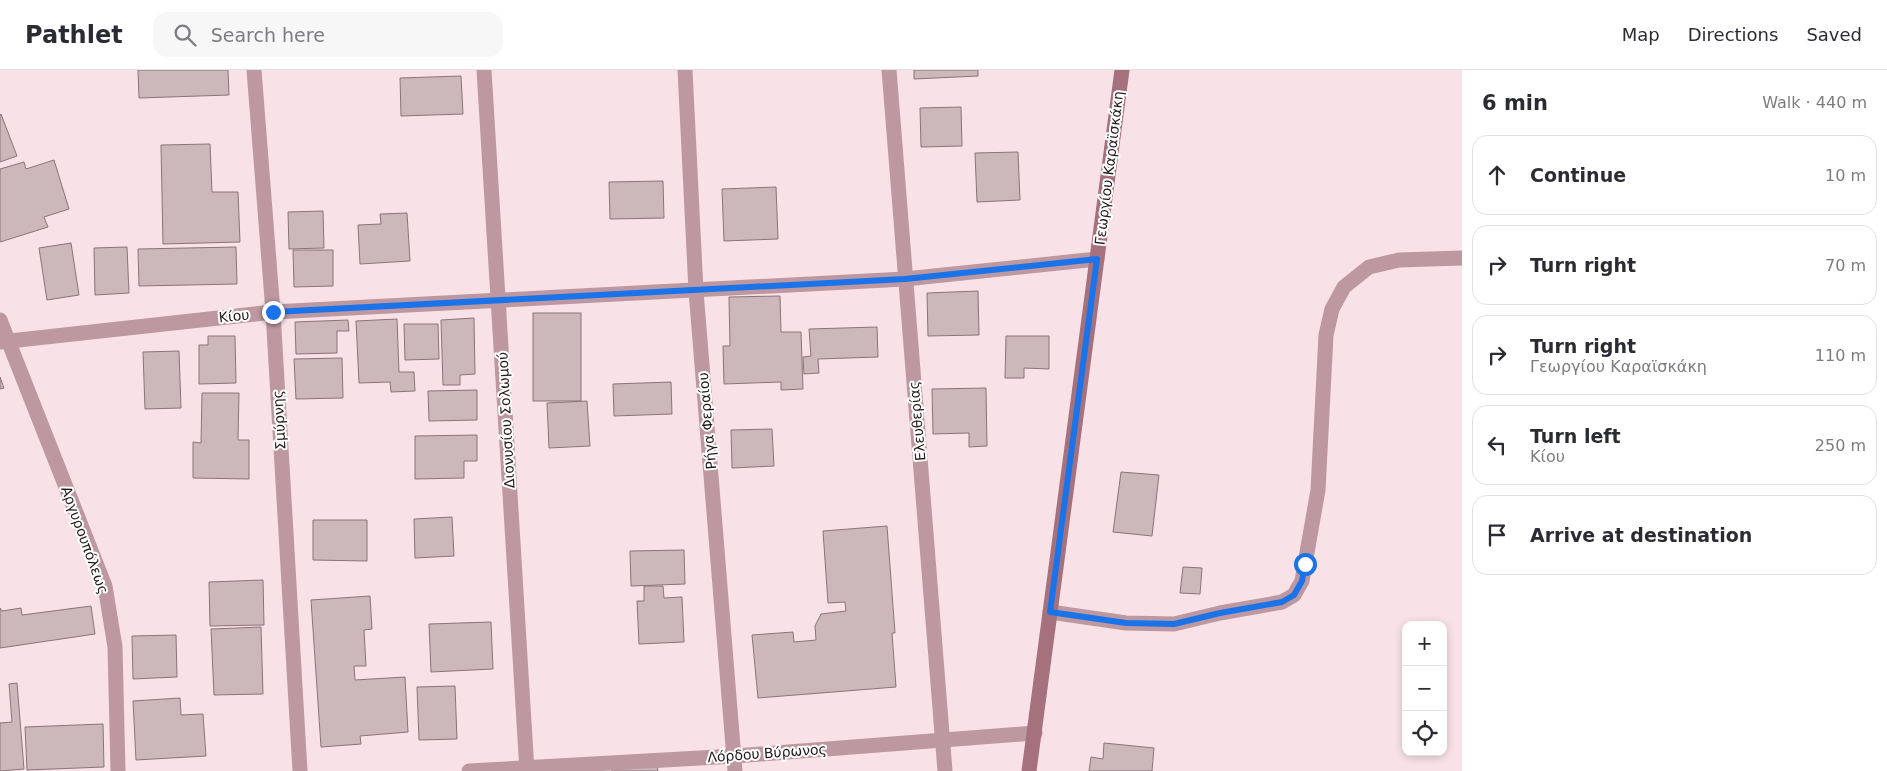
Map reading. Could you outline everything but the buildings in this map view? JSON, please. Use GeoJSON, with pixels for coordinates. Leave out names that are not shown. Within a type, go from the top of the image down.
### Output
{"type":"FeatureCollection","features":[{"type":"Feature","properties":{"kind":"street","name":"Σμύρνης"},"geometry":{"type":"LineString","coordinates":[[254,70],[273,312],[300,771]]}},
{"type":"Feature","properties":{"kind":"street","name":"Διονυσίου Σολωμού"},"geometry":{"type":"LineString","coordinates":[[484,70],[526,769]]}},
{"type":"Feature","properties":{"kind":"street","name":"Ρήγα Φεραίου"},"geometry":{"type":"LineString","coordinates":[[685,70],[696,291],[735,764]]}},
{"type":"Feature","properties":{"kind":"street","name":"Ελευθερίας"},"geometry":{"type":"LineString","coordinates":[[889,70],[945,771]]}},
{"type":"Feature","properties":{"kind":"street","name":"Γεωργίου Καραϊσκάκη"},"geometry":{"type":"LineString","coordinates":[[1030,771],[1122,70]]}},
{"type":"Feature","properties":{"kind":"street"},"geometry":{"type":"LineString","coordinates":[[1050,612],[1126,623],[1174,624],[1220,613],[1282,602],[1294,595],[1302,581],[1318,490],[1326,335],[1332,308],[1344,287],[1370,267],[1399,260],[1462,258]]}},
{"type":"Feature","properties":{"kind":"street","name":"Κίου"},"geometry":{"type":"LineString","coordinates":[[4,341],[273,312],[905,279],[1097,259]]}},
{"type":"Feature","properties":{"kind":"street","name":"Αργυρουπόλεως"},"geometry":{"type":"LineString","coordinates":[[0,320],[4,341],[105,586],[115,647],[118,771]]}},
{"type":"Feature","properties":{"kind":"street","name":"Λόρδου Βύρωνος"},"geometry":{"type":"LineString","coordinates":[[469,771],[735,764],[943,739],[1035,733]]}},
{"type":"Feature","properties":{"kind":"route"},"geometry":{"type":"LineString","coordinates":[[273,312],[905,279],[1097,259],[1050,612],[1126,623],[1174,624],[1220,613],[1282,602],[1294,595],[1302,581],[1305,564]]}}]}
